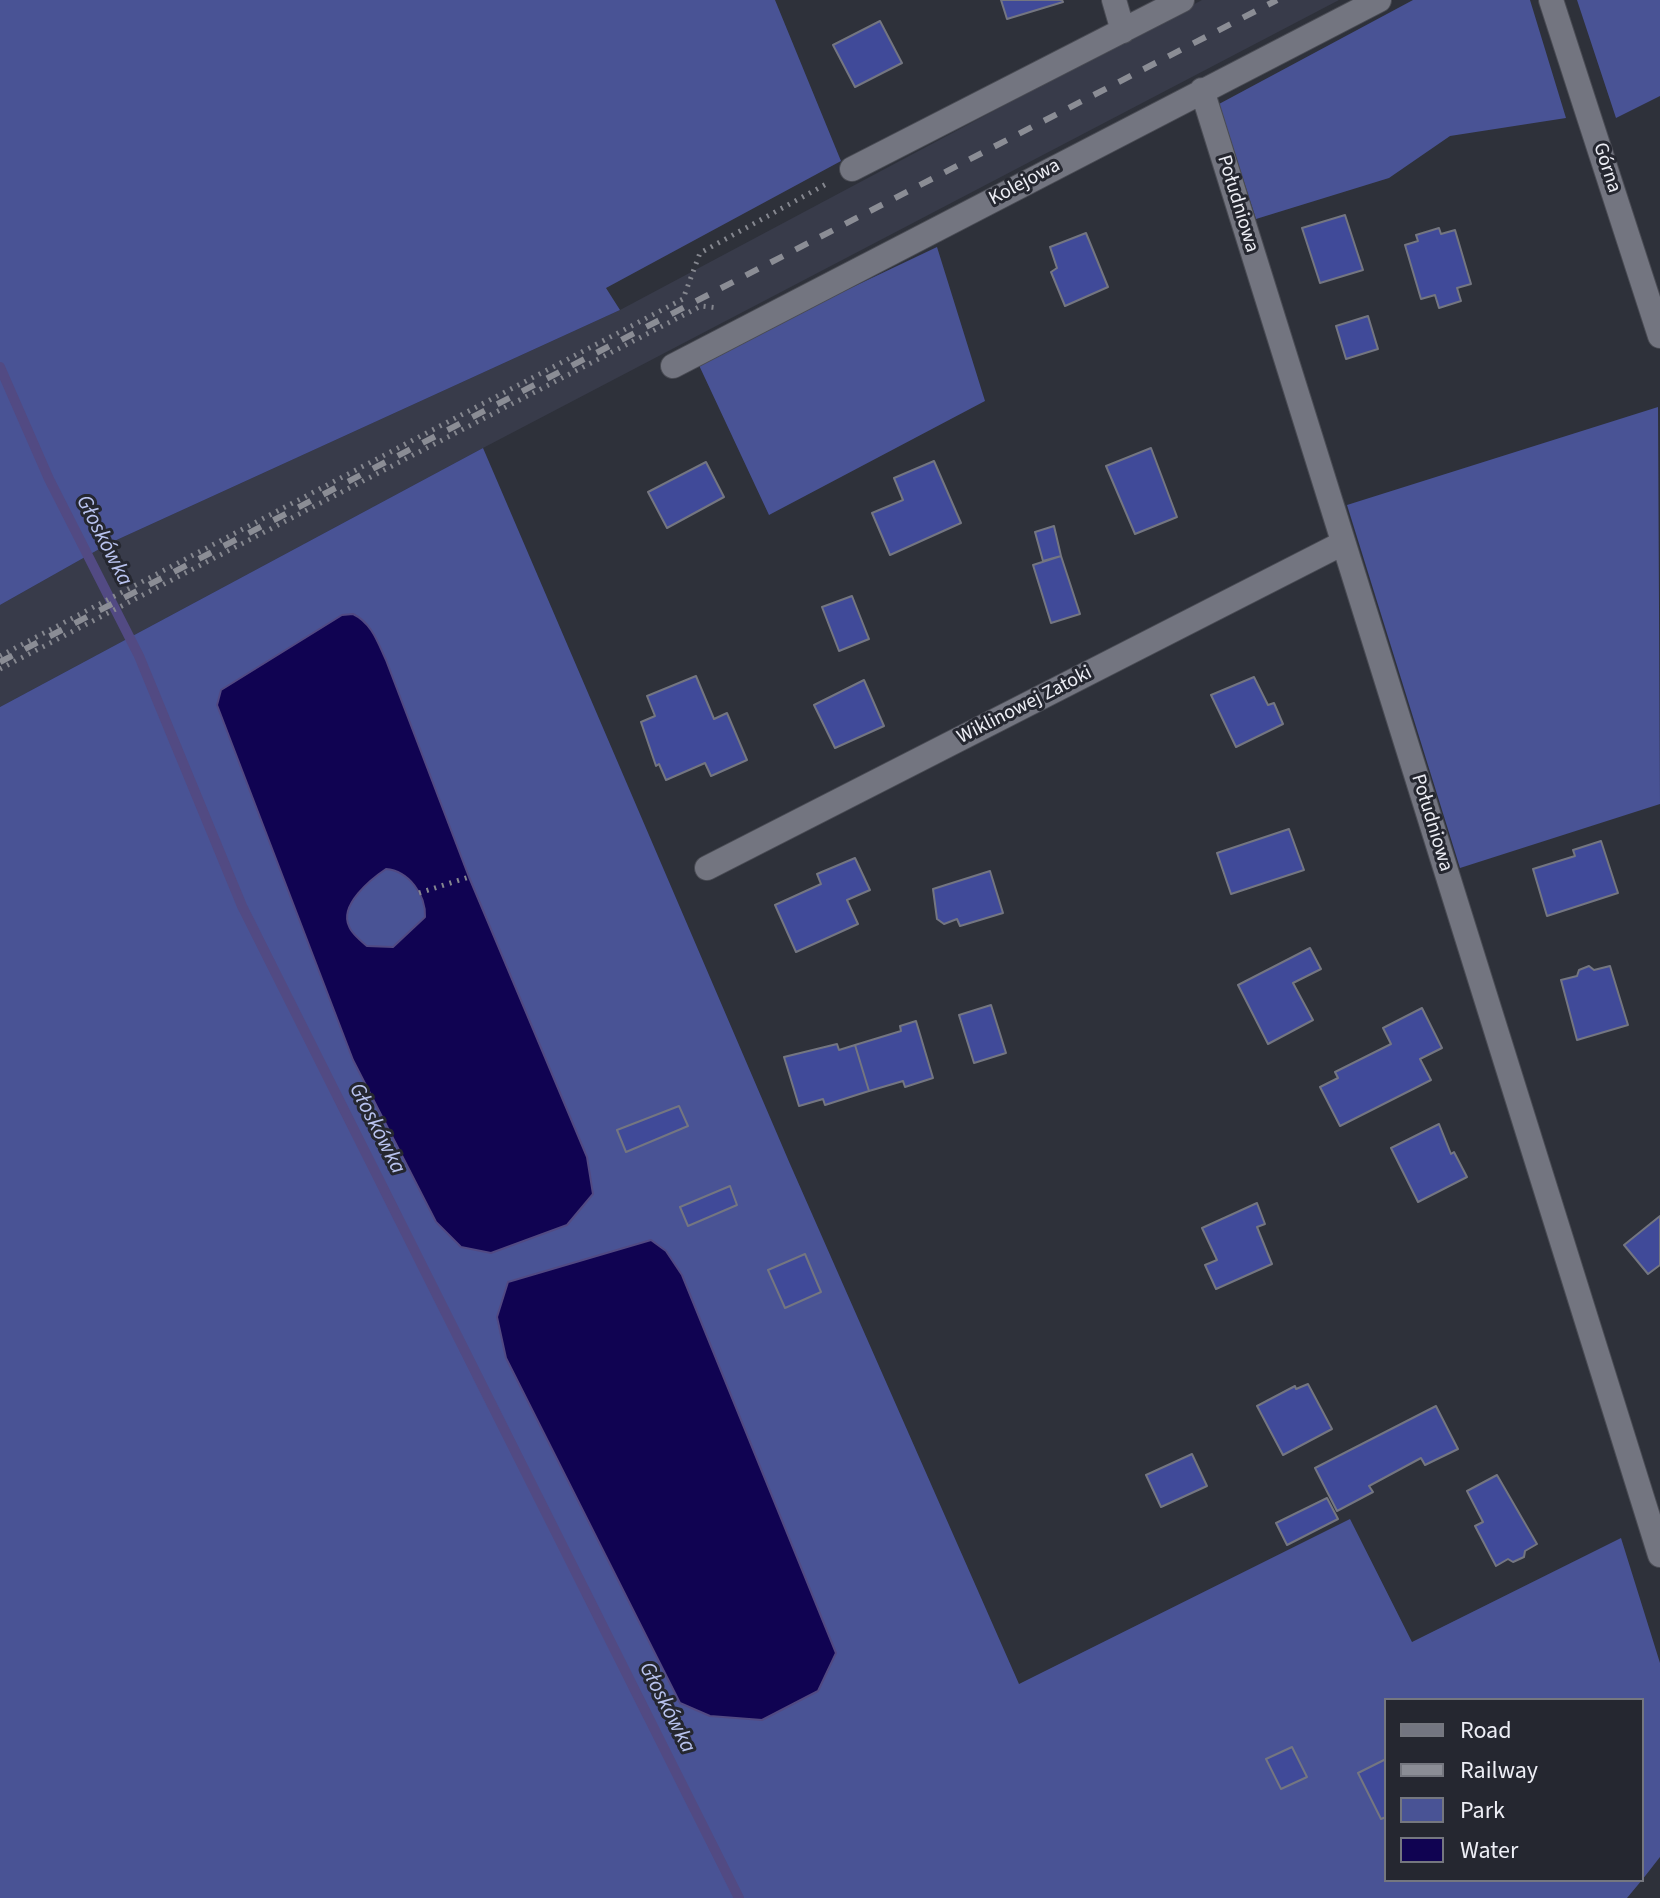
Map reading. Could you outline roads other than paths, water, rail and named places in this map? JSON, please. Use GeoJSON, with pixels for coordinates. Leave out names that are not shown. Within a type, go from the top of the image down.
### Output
{"type":"FeatureCollection","features":[{"type":"Feature","properties":{"kind":"street"},"geometry":{"type":"LineString","coordinates":[[1114,0],[1123,31]]}},
{"type":"Feature","properties":{"kind":"street"},"geometry":{"type":"LineString","coordinates":[[852,169],[1182,0]]}},
{"type":"Feature","properties":{"kind":"street","name":"Kolejowa"},"geometry":{"type":"LineString","coordinates":[[673,366],[1379,0]]}},
{"type":"Feature","properties":{"kind":"street","name":"Górna"},"geometry":{"type":"LineString","coordinates":[[1551,0],[1660,336]]}},
{"type":"Feature","properties":{"kind":"street","name":"Południowa"},"geometry":{"type":"LineString","coordinates":[[1202,90],[1660,1555]]}},
{"type":"Feature","properties":{"kind":"street","name":"Wiklinowej Zatoki"},"geometry":{"type":"LineString","coordinates":[[707,868],[1343,543]]}},
{"type":"Feature","properties":{"kind":"water"},"geometry":{"type":"Polygon","coordinates":[[[353,614],[370,628],[386,660],[469,877],[587,1157],[593,1194],[567,1225],[491,1253],[461,1247],[436,1222],[353,1060],[217,705],[221,690],[342,615],[353,614]],[[386,869],[372,879],[358,893],[348,910],[350,929],[367,946],[393,947],[425,917],[419,893],[409,879],[386,869]]]}},
{"type":"Feature","properties":{"kind":"water"},"geometry":{"type":"Polygon","coordinates":[[[651,1240],[666,1251],[682,1275],[836,1653],[818,1691],[762,1720],[710,1716],[680,1703],[506,1358],[497,1317],[508,1282],[651,1240]]]}},
{"type":"Feature","properties":{"kind":"waterway","name":"Głoskówka"},"geometry":{"type":"LineString","coordinates":[[0,367],[49,479],[139,656],[242,906],[739,1898]]}},
{"type":"Feature","properties":{"kind":"railway"},"geometry":{"type":"LineString","coordinates":[[0,662],[1277,0]]}}]}
